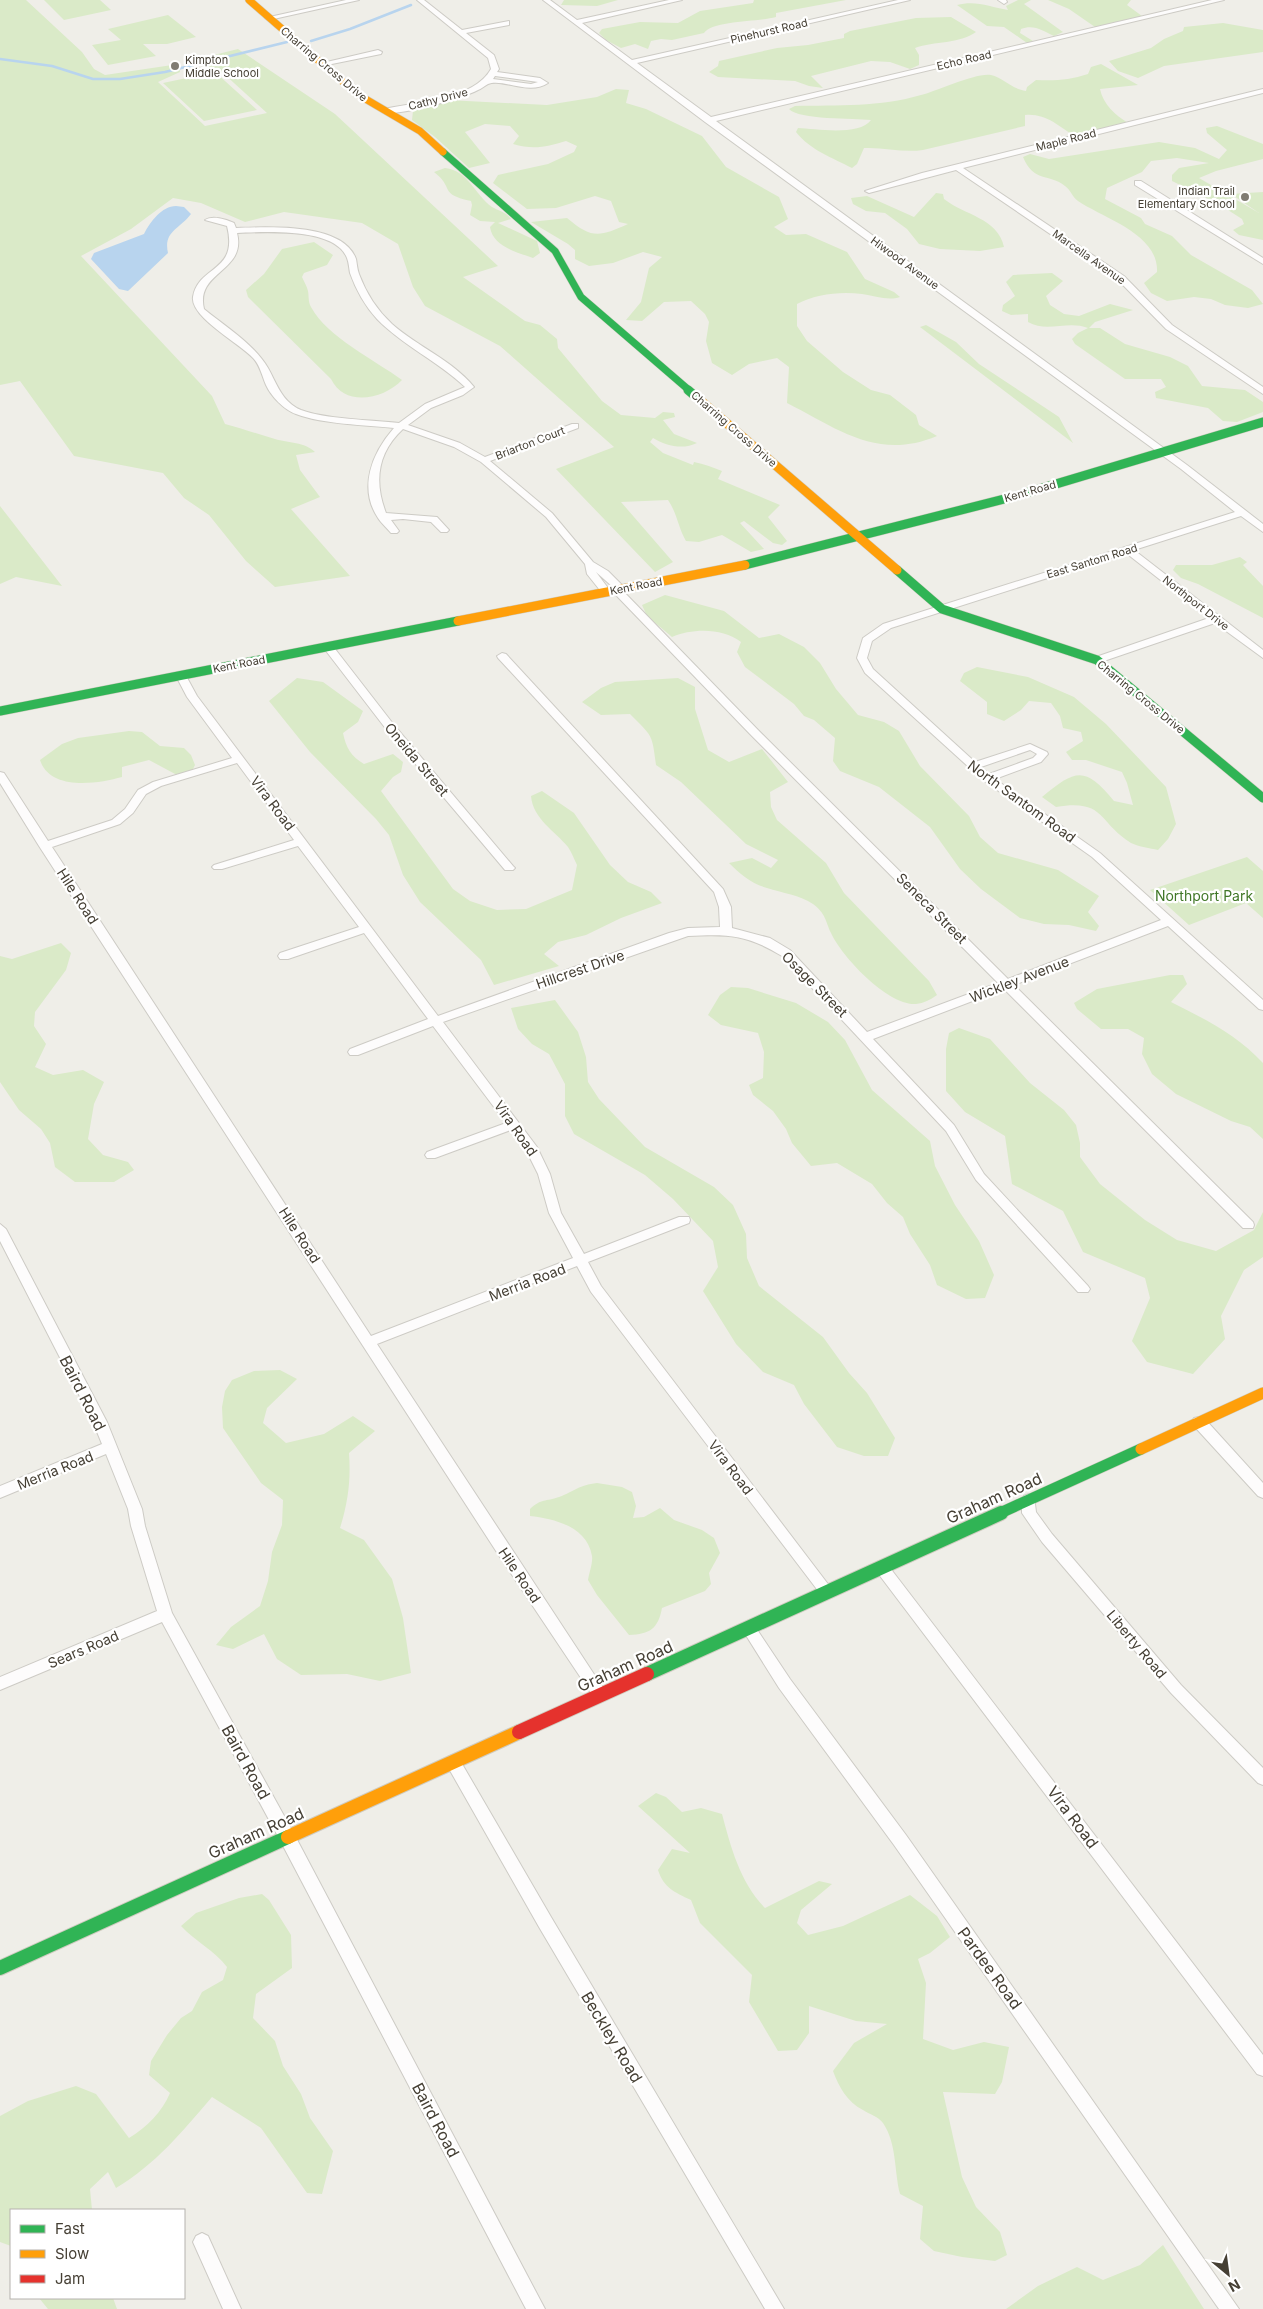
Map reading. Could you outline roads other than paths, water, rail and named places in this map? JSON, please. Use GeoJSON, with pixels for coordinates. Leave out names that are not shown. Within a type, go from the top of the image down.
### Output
{"type":"FeatureCollection","features":[{"type":"Feature","properties":{"kind":"main road","name":"Charring Cross Drive"},"geometry":{"type":"LineString","coordinates":[[249,0],[357,94],[420,131],[562,259],[566,266],[569,280],[581,297],[942,609],[1097,660],[1263,798]]}},
{"type":"Feature","properties":{"kind":"main road","name":"Kent Road"},"geometry":{"type":"LineString","coordinates":[[0,711],[753,563],[1016,496],[1263,422]]}},
{"type":"Feature","properties":{"kind":"main road","name":"Graham Road"},"geometry":{"type":"LineString","coordinates":[[0,1968],[749,1629],[1263,1393]]}},
{"type":"Feature","properties":{"kind":"street"},"geometry":{"type":"LineString","coordinates":[[269,18],[356,0]]}},
{"type":"Feature","properties":{"kind":"street"},"geometry":{"type":"LineString","coordinates":[[420,0],[491,56],[496,65],[495,74],[540,80],[544,83],[531,86],[489,81]]}},
{"type":"Feature","properties":{"kind":"street","name":"Hiwood Avenue"},"geometry":{"type":"LineString","coordinates":[[546,0],[1163,452],[1263,529]]}},
{"type":"Feature","properties":{"kind":"street"},"geometry":{"type":"LineString","coordinates":[[576,22],[679,0]]}},
{"type":"Feature","properties":{"kind":"street","name":"Pinehurst Road"},"geometry":{"type":"LineString","coordinates":[[630,62],[907,0]]}},
{"type":"Feature","properties":{"kind":"street","name":"Echo Road"},"geometry":{"type":"LineString","coordinates":[[708,120],[1221,0]]}},
{"type":"Feature","properties":{"kind":"street"},"geometry":{"type":"LineString","coordinates":[[462,32],[506,23]]}},
{"type":"Feature","properties":{"kind":"street"},"geometry":{"type":"LineString","coordinates":[[322,64],[378,52]]}},
{"type":"Feature","properties":{"kind":"street","name":"Cathy Drive"},"geometry":{"type":"LineString","coordinates":[[387,111],[460,95],[489,81],[495,74]]}},
{"type":"Feature","properties":{"kind":"street","name":"Maple Road"},"geometry":{"type":"LineString","coordinates":[[869,191],[957,167],[1263,91]]}},
{"type":"Feature","properties":{"kind":"street","name":"Marcella Avenue"},"geometry":{"type":"LineString","coordinates":[[957,167],[1121,278],[1169,327],[1263,392]]}},
{"type":"Feature","properties":{"kind":"street"},"geometry":{"type":"LineString","coordinates":[[1138,183],[1263,262]]}},
{"type":"Feature","properties":{"kind":"street"},"geometry":{"type":"LineString","coordinates":[[209,220],[232,225],[236,249],[233,256],[205,282],[198,292],[197,303],[200,310],[256,356],[265,370],[271,386],[287,405],[298,412],[334,419],[403,426],[456,445],[484,460],[549,515],[590,564],[605,573],[614,590]]}},
{"type":"Feature","properties":{"kind":"street"},"geometry":{"type":"LineString","coordinates":[[234,231],[280,229],[303,232],[322,236],[346,249],[351,257],[354,275],[379,316],[470,387],[464,392],[429,406],[403,426],[382,451],[373,471],[371,485],[378,511],[394,531]]}},
{"type":"Feature","properties":{"kind":"street","name":"Briarton Court"},"geometry":{"type":"LineString","coordinates":[[484,460],[575,426]]}},
{"type":"Feature","properties":{"kind":"street","name":"East Santom Road"},"geometry":{"type":"LineString","coordinates":[[942,609],[1242,513]]}},
{"type":"Feature","properties":{"kind":"street"},"geometry":{"type":"LineString","coordinates":[[383,518],[403,516],[434,519],[444,530]]}},
{"type":"Feature","properties":{"kind":"street","name":"Northport Drive"},"geometry":{"type":"LineString","coordinates":[[1128,550],[1263,655]]}},
{"type":"Feature","properties":{"kind":"street"},"geometry":{"type":"LineString","coordinates":[[590,564],[592,574],[614,590]]}},
{"type":"Feature","properties":{"kind":"street","name":"Seneca Street"},"geometry":{"type":"LineString","coordinates":[[614,590],[1248,1224]]}},
{"type":"Feature","properties":{"kind":"street","name":"North Santom Road"},"geometry":{"type":"LineString","coordinates":[[942,609],[879,630],[867,640],[862,658],[868,671],[987,778],[1096,855],[1263,1006]]}},
{"type":"Feature","properties":{"kind":"street"},"geometry":{"type":"LineString","coordinates":[[1097,660],[1216,619]]}},
{"type":"Feature","properties":{"kind":"street","name":"Oneida Street"},"geometry":{"type":"LineString","coordinates":[[328,647],[390,726],[509,868]]}},
{"type":"Feature","properties":{"kind":"street"},"geometry":{"type":"LineString","coordinates":[[502,656],[719,891],[725,907],[726,930]]}},
{"type":"Feature","properties":{"kind":"street","name":"Vira Road"},"geometry":{"type":"LineString","coordinates":[[180,676],[192,697],[514,1124],[539,1161],[555,1213],[596,1289],[827,1592]]}},
{"type":"Feature","properties":{"kind":"street"},"geometry":{"type":"LineString","coordinates":[[973,766],[1030,747],[1042,754],[1037,760],[987,778]]}},
{"type":"Feature","properties":{"kind":"street"},"geometry":{"type":"LineString","coordinates":[[45,846],[116,822],[129,811],[142,792],[158,784],[240,759]]}},
{"type":"Feature","properties":{"kind":"street","name":"Hile Road"},"geometry":{"type":"LineString","coordinates":[[0,775],[600,1695]]}},
{"type":"Feature","properties":{"kind":"street"},"geometry":{"type":"LineString","coordinates":[[218,868],[301,841]]}},
{"type":"Feature","properties":{"kind":"street","name":"Wickley Avenue"},"geometry":{"type":"LineString","coordinates":[[867,1037],[1170,921]]}},
{"type":"Feature","properties":{"kind":"street"},"geometry":{"type":"LineString","coordinates":[[284,956],[367,928]]}},
{"type":"Feature","properties":{"kind":"street","name":"Hillcrest Drive"},"geometry":{"type":"LineString","coordinates":[[354,1052],[673,936],[688,932],[726,930]]}},
{"type":"Feature","properties":{"kind":"street","name":"Osage Street"},"geometry":{"type":"LineString","coordinates":[[726,930],[766,941],[786,953],[867,1037],[950,1128],[980,1177],[1082,1290]]}},
{"type":"Feature","properties":{"kind":"street"},"geometry":{"type":"LineString","coordinates":[[431,1155],[514,1124]]}},
{"type":"Feature","properties":{"kind":"street","name":"Merria Road"},"geometry":{"type":"LineString","coordinates":[[369,1342],[580,1262],[684,1220]]}},
{"type":"Feature","properties":{"kind":"street","name":"Baird Road"},"geometry":{"type":"LineString","coordinates":[[0,1230],[100,1422],[135,1508],[138,1526],[165,1614],[286,1837],[536,2309]]}},
{"type":"Feature","properties":{"kind":"street"},"geometry":{"type":"LineString","coordinates":[[1200,1422],[1263,1492]]}},
{"type":"Feature","properties":{"kind":"street","name":"Merria Road"},"geometry":{"type":"LineString","coordinates":[[0,1492],[109,1447]]}},
{"type":"Feature","properties":{"kind":"street","name":"Liberty Road"},"geometry":{"type":"LineString","coordinates":[[1029,1500],[1029,1513],[1054,1546],[1176,1689],[1263,1778]]}},
{"type":"Feature","properties":{"kind":"street","name":"Vira Road"},"geometry":{"type":"LineString","coordinates":[[882,1568],[1263,2068]]}},
{"type":"Feature","properties":{"kind":"street","name":"Sears Road"},"geometry":{"type":"LineString","coordinates":[[0,1684],[165,1614]]}},
{"type":"Feature","properties":{"kind":"street","name":"Pardee Road"},"geometry":{"type":"LineString","coordinates":[[749,1629],[771,1664],[834,1753],[898,1837],[1230,2309]]}},
{"type":"Feature","properties":{"kind":"street","name":"Beckley Road"},"geometry":{"type":"LineString","coordinates":[[453,1762],[554,1939],[775,2309]]}},
{"type":"Feature","properties":{"kind":"street"},"geometry":{"type":"LineString","coordinates":[[202,2242],[232,2309]]}},
{"type":"Feature","properties":{"kind":"water"},"geometry":{"type":"Polygon","coordinates":[[[176,206],[184,207],[191,214],[170,235],[167,246],[168,253],[128,291],[119,289],[91,259],[94,253],[144,234],[161,212],[176,206]]]}},
{"type":"Feature","properties":{"kind":"waterway"},"geometry":{"type":"LineString","coordinates":[[311,41],[350,29],[411,5]]}},
{"type":"Feature","properties":{"kind":"waterway"},"geometry":{"type":"LineString","coordinates":[[0,59],[52,66],[93,79],[120,79],[165,72],[287,42]]}},
{"type":"Feature","properties":{"kind":"place","name":"Kimpton Middle School"},"geometry":{"type":"Point","coordinates":[175,66]}},
{"type":"Feature","properties":{"kind":"place","name":"Indian Trail Elementary School"},"geometry":{"type":"Point","coordinates":[1245,197]}},
{"type":"Feature","properties":{"kind":"park label","name":"Northport Park"},"geometry":{"type":"Point","coordinates":[1204,895]}}]}
